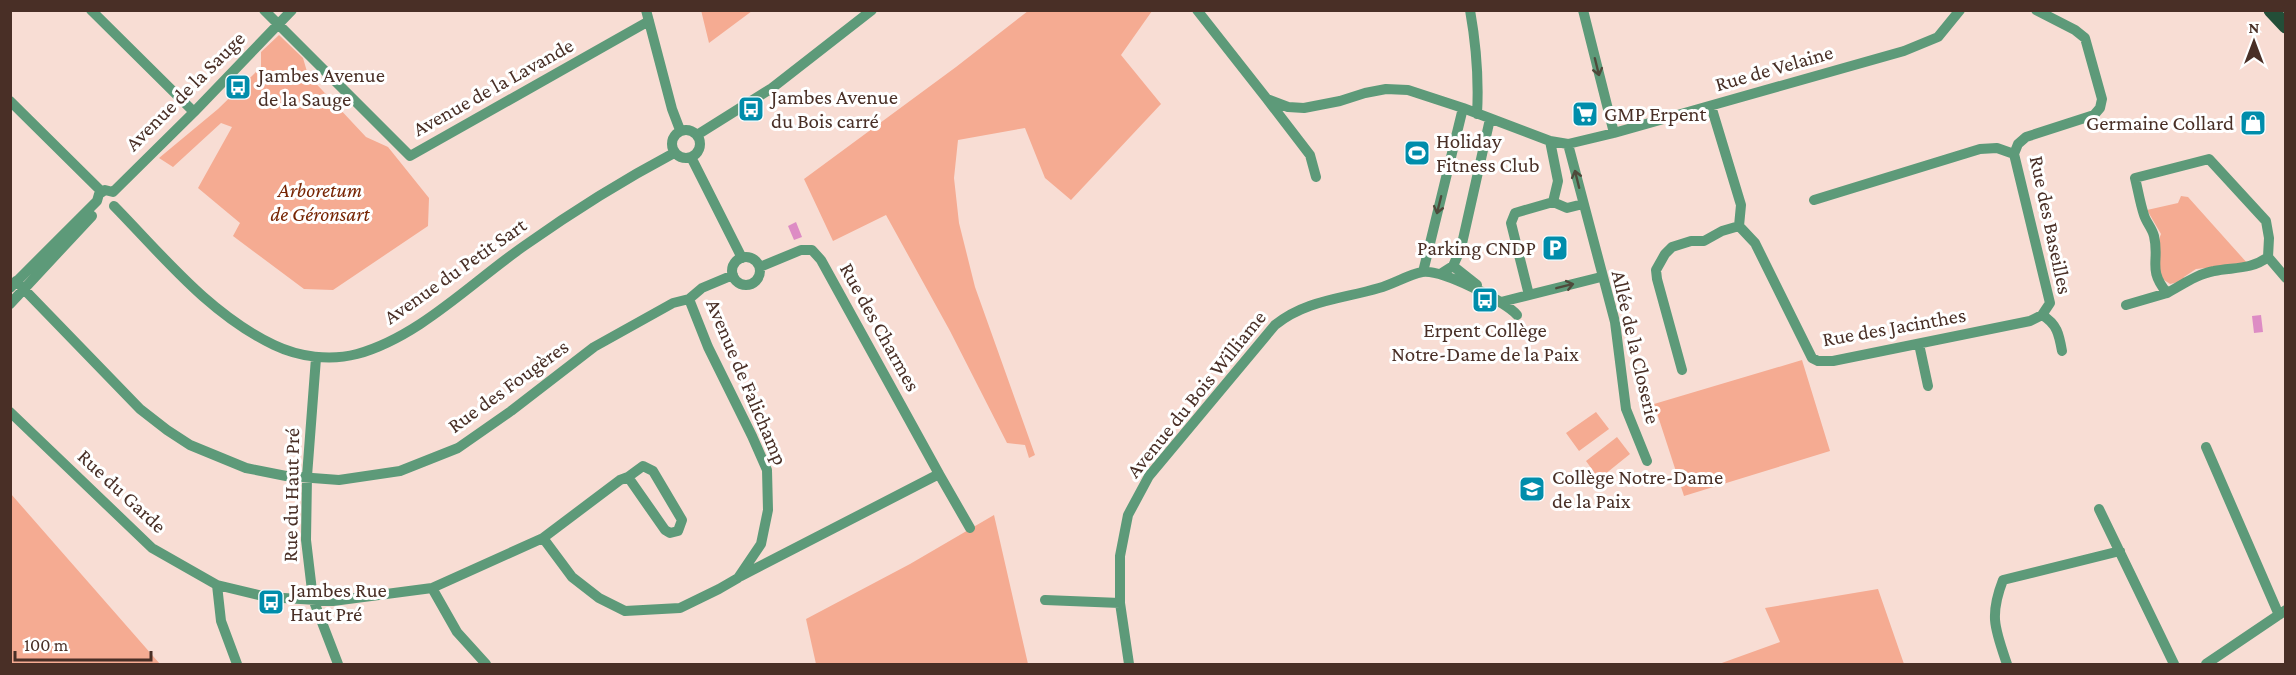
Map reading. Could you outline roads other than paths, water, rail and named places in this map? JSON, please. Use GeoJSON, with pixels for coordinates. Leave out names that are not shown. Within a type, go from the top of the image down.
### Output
{"type":"FeatureCollection","features":[{"type":"Feature","properties":{"kind":"main road"},"geometry":{"type":"LineString","coordinates":[[2271,10],[2286,26]]}},
{"type":"Feature","properties":{"kind":"street"},"geometry":{"type":"LineString","coordinates":[[91,10],[194,112]]}},
{"type":"Feature","properties":{"kind":"street","name":"Avenue de la Lavande"},"geometry":{"type":"LineString","coordinates":[[264,10],[284,16],[375,124],[410,156],[648,16]]}},
{"type":"Feature","properties":{"kind":"street"},"geometry":{"type":"LineString","coordinates":[[697,135],[772,88],[872,10]]}},
{"type":"Feature","properties":{"kind":"street"},"geometry":{"type":"LineString","coordinates":[[1197,10],[1310,155],[1316,177]]}},
{"type":"Feature","properties":{"kind":"street"},"geometry":{"type":"LineString","coordinates":[[1470,10],[1475,38],[1477,114]]}},
{"type":"Feature","properties":{"kind":"street"},"geometry":{"type":"LineString","coordinates":[[1583,10],[1614,133]]}},
{"type":"Feature","properties":{"kind":"street","name":"Rue de Velaine"},"geometry":{"type":"LineString","coordinates":[[1267,99],[1288,107],[1304,108],[1386,89],[1408,90],[1550,141],[1568,144],[1711,106],[1927,43],[1938,37],[1960,10]]}},
{"type":"Feature","properties":{"kind":"street","name":"Rue des Baseilles"},"geometry":{"type":"LineString","coordinates":[[2036,10],[2075,30],[2085,38],[2102,99],[2100,108],[2094,115],[2026,138],[2018,144],[2014,154],[2050,294],[2050,303],[2042,315]]}},
{"type":"Feature","properties":{"kind":"street","name":"Avenue de la Sauge"},"geometry":{"type":"LineString","coordinates":[[10,304],[17,287],[103,198],[194,112],[284,16]]}},
{"type":"Feature","properties":{"kind":"street"},"geometry":{"type":"LineString","coordinates":[[648,16],[672,109],[680,130]]}},
{"type":"Feature","properties":{"kind":"street"},"geometry":{"type":"LineString","coordinates":[[10,101],[103,198]]}},
{"type":"Feature","properties":{"kind":"street"},"geometry":{"type":"LineString","coordinates":[[1682,370],[1656,279],[1656,270],[1672,247],[1691,241],[1704,241],[1722,231],[1739,226],[1741,205],[1711,106]]}},
{"type":"Feature","properties":{"kind":"street"},"geometry":{"type":"LineString","coordinates":[[1463,108],[1423,272],[1442,273],[1501,302],[1517,315]]}},
{"type":"Feature","properties":{"kind":"street"},"geometry":{"type":"LineString","coordinates":[[1442,273],[1454,266],[1461,248],[1490,119]]}},
{"type":"Feature","properties":{"kind":"street"},"geometry":{"type":"LineString","coordinates":[[686,129],[697,135],[700,143],[698,152],[685,158],[674,153],[671,144],[673,136],[680,130],[686,129]]}},
{"type":"Feature","properties":{"kind":"street"},"geometry":{"type":"LineString","coordinates":[[1550,141],[1558,181],[1553,202]]}},
{"type":"Feature","properties":{"kind":"street","name":"Allée de la Closerie"},"geometry":{"type":"LineString","coordinates":[[1568,144],[1601,277],[1615,322],[1626,409],[1647,461]]}},
{"type":"Feature","properties":{"kind":"street"},"geometry":{"type":"LineString","coordinates":[[1814,200],[1980,149],[1997,148],[2014,154]]}},
{"type":"Feature","properties":{"kind":"street","name":"Avenue du Petit Sart"},"geometry":{"type":"LineString","coordinates":[[103,198],[106,209],[114,206],[215,309],[275,346],[316,358],[357,354],[400,337],[525,245],[645,168],[674,153]]}},
{"type":"Feature","properties":{"kind":"street"},"geometry":{"type":"LineString","coordinates":[[691,157],[742,258]]}},
{"type":"Feature","properties":{"kind":"street"},"geometry":{"type":"LineString","coordinates":[[2167,293],[2157,281],[2153,232],[2145,218],[2135,178],[2208,159],[2266,221],[2269,238],[2268,257],[2286,278]]}},
{"type":"Feature","properties":{"kind":"street"},"geometry":{"type":"LineString","coordinates":[[1529,295],[1511,223],[1512,218],[1521,210],[1553,202],[1567,208],[1583,204]]}},
{"type":"Feature","properties":{"kind":"street","name":"Rue des Jacinthes"},"geometry":{"type":"LineString","coordinates":[[1739,226],[1755,243],[1812,358],[1818,362],[1833,361],[2030,321],[2042,315]]}},
{"type":"Feature","properties":{"kind":"street","name":"Rue des Charmes"},"geometry":{"type":"LineString","coordinates":[[760,267],[801,250],[813,250],[821,260],[970,528]]}},
{"type":"Feature","properties":{"kind":"street"},"geometry":{"type":"LineString","coordinates":[[2126,305],[2167,293],[2200,275],[2213,271],[2249,267],[2268,257]]}},
{"type":"Feature","properties":{"kind":"street"},"geometry":{"type":"LineString","coordinates":[[742,258],[753,259],[760,267],[759,278],[750,284],[740,283],[733,275],[734,264],[742,258]]}},
{"type":"Feature","properties":{"kind":"street"},"geometry":{"type":"LineString","coordinates":[[1454,266],[1470,281],[1498,296],[1513,299]]}},
{"type":"Feature","properties":{"kind":"street","name":"Avenue du Bois Williame"},"geometry":{"type":"LineString","coordinates":[[1129,664],[1120,603],[1120,556],[1128,515],[1149,476],[1275,325],[1298,309],[1314,303],[1380,288],[1423,272]]}},
{"type":"Feature","properties":{"kind":"street","name":"Avenue de Falichamp"},"geometry":{"type":"LineString","coordinates":[[543,538],[572,577],[599,598],[626,611],[680,608],[738,578],[761,544],[768,510],[767,470],[708,347],[689,299],[702,288],[733,275]]}},
{"type":"Feature","properties":{"kind":"street"},"geometry":{"type":"LineString","coordinates":[[1501,302],[1601,277]]}},
{"type":"Feature","properties":{"kind":"street","name":"Rue des Fougères"},"geometry":{"type":"LineString","coordinates":[[17,287],[140,409],[166,430],[190,445],[246,468],[286,476],[339,480],[400,471],[458,448],[594,348],[673,303],[689,299]]}},
{"type":"Feature","properties":{"kind":"street"},"geometry":{"type":"LineString","coordinates":[[2042,315],[2054,324],[2059,333],[2062,351]]}},
{"type":"Feature","properties":{"kind":"street"},"geometry":{"type":"LineString","coordinates":[[1919,344],[1928,386]]}},
{"type":"Feature","properties":{"kind":"street","name":"Rue du Haut Pré"},"geometry":{"type":"LineString","coordinates":[[316,358],[307,476],[306,540],[313,599],[338,664]]}},
{"type":"Feature","properties":{"kind":"street","name":"Rue du Garde"},"geometry":{"type":"LineString","coordinates":[[10,412],[152,548],[217,585],[267,597],[333,601],[432,588],[543,538],[620,480],[643,466],[653,471],[682,520],[678,531],[670,533],[665,530],[628,477]]}},
{"type":"Feature","properties":{"kind":"street"},"geometry":{"type":"LineString","coordinates":[[2206,447],[2282,613],[2206,664]]}},
{"type":"Feature","properties":{"kind":"street"},"geometry":{"type":"LineString","coordinates":[[738,578],[939,474]]}},
{"type":"Feature","properties":{"kind":"street"},"geometry":{"type":"LineString","coordinates":[[2100,509],[2174,664]]}},
{"type":"Feature","properties":{"kind":"street"},"geometry":{"type":"LineString","coordinates":[[761,544],[776,558]]}},
{"type":"Feature","properties":{"kind":"street"},"geometry":{"type":"LineString","coordinates":[[2007,664],[1994,626],[1995,600],[2003,580],[2120,551]]}},
{"type":"Feature","properties":{"kind":"street"},"geometry":{"type":"LineString","coordinates":[[217,585],[221,621],[237,664]]}},
{"type":"Feature","properties":{"kind":"street"},"geometry":{"type":"LineString","coordinates":[[432,588],[458,632],[486,664]]}},
{"type":"Feature","properties":{"kind":"street"},"geometry":{"type":"LineString","coordinates":[[1045,600],[1120,603]]}},
{"type":"Feature","properties":{"kind":"place","name":"Jambes Avenue de la Sauge"},"geometry":{"type":"Point","coordinates":[238,87]}},
{"type":"Feature","properties":{"kind":"place","name":"Jambes Avenue du Bois carré"},"geometry":{"type":"Point","coordinates":[751,109]}},
{"type":"Feature","properties":{"kind":"place","name":"GMP Erpent"},"geometry":{"type":"Point","coordinates":[1585,114]}},
{"type":"Feature","properties":{"kind":"place","name":"Germaine Collard"},"geometry":{"type":"Point","coordinates":[2253,123]}},
{"type":"Feature","properties":{"kind":"place","name":"Holiday Fitness Club"},"geometry":{"type":"Point","coordinates":[1417,153]}},
{"type":"Feature","properties":{"kind":"place","name":"Parking CNDP"},"geometry":{"type":"Point","coordinates":[1555,248]}},
{"type":"Feature","properties":{"kind":"place","name":"Erpent Collège Notre-Dame de la Paix"},"geometry":{"type":"Point","coordinates":[1485,300]}},
{"type":"Feature","properties":{"kind":"place","name":"Collège Notre-Dame de la Paix"},"geometry":{"type":"Point","coordinates":[1532,489]}},
{"type":"Feature","properties":{"kind":"place","name":"Jambes Rue Haut Pré"},"geometry":{"type":"Point","coordinates":[271,602]}},
{"type":"Feature","properties":{"kind":"park label","name":"Arboretum de Géronsart"},"geometry":{"type":"Point","coordinates":[320,202]}}]}
